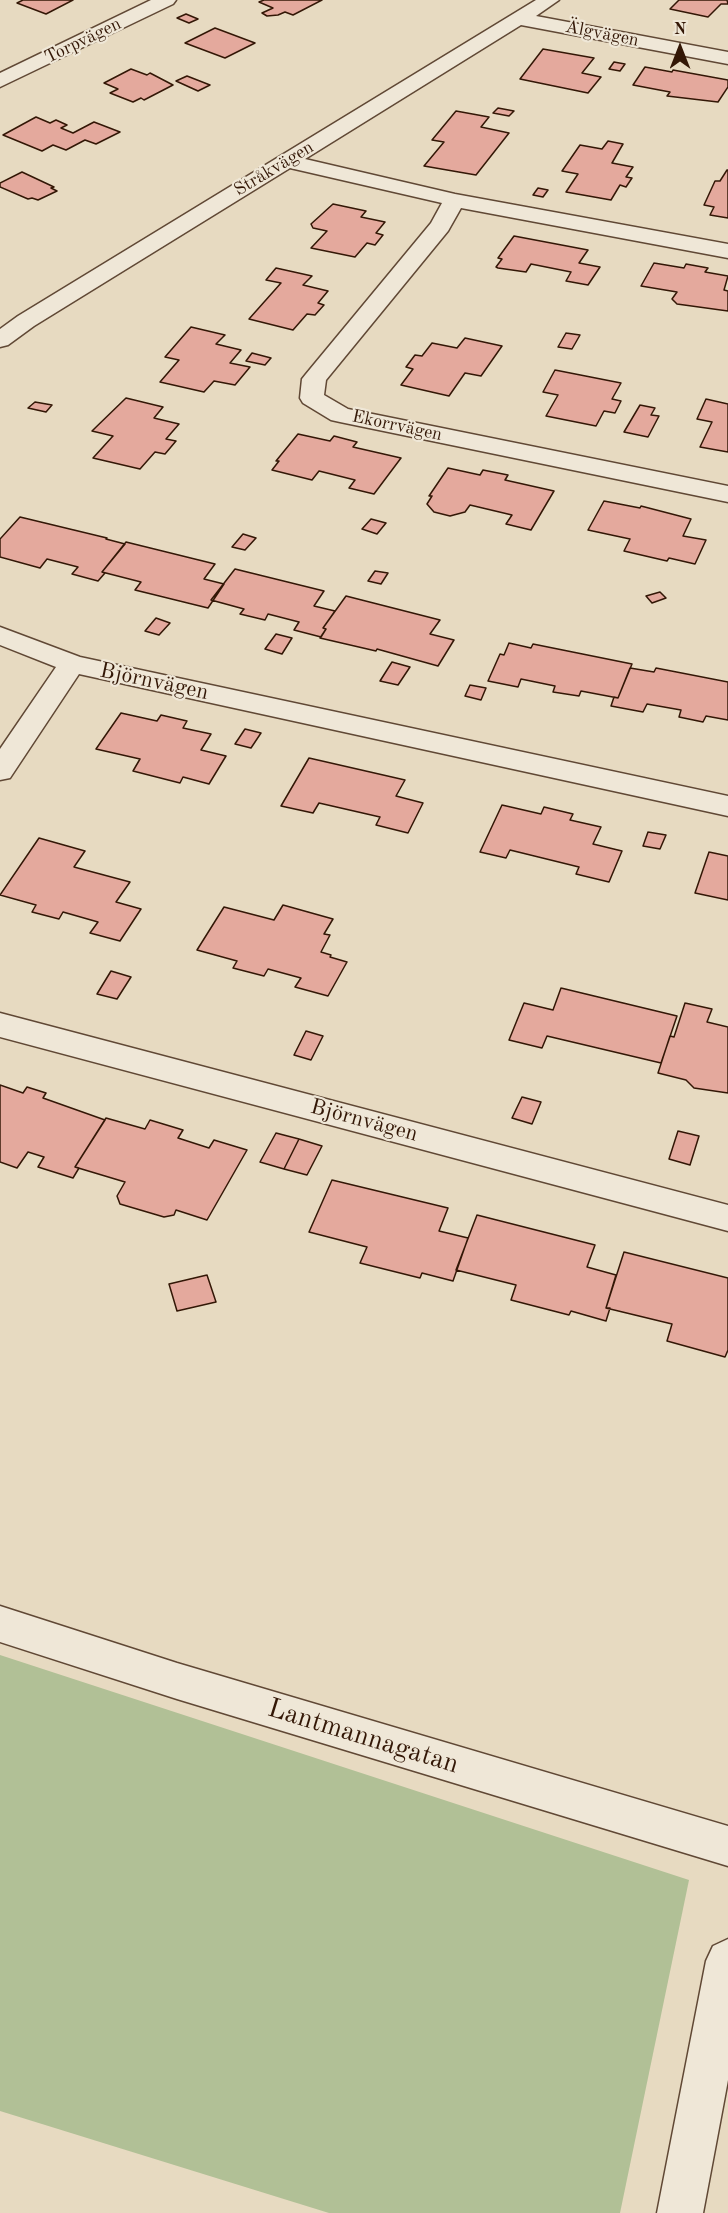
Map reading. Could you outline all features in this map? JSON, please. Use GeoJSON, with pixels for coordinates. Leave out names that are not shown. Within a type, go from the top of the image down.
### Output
{"type":"FeatureCollection","features":[{"type":"Feature","properties":{"kind":"street","name":"Torpvägen"},"geometry":{"type":"LineString","coordinates":[[0,81],[166,0]]}},
{"type":"Feature","properties":{"kind":"street","name":"Stråkvägen"},"geometry":{"type":"LineString","coordinates":[[0,340],[26,321],[549,0]]}},
{"type":"Feature","properties":{"kind":"street","name":"Älgvägen"},"geometry":{"type":"LineString","coordinates":[[519,19],[726,55]]}},
{"type":"Feature","properties":{"kind":"street"},"geometry":{"type":"LineString","coordinates":[[288,161],[455,200],[728,251]]}},
{"type":"Feature","properties":{"kind":"street","name":"Ekorrvägen"},"geometry":{"type":"LineString","coordinates":[[455,200],[440,226],[314,380],[312,398],[340,415],[728,494]]}},
{"type":"Feature","properties":{"kind":"street","name":"Björnvägen"},"geometry":{"type":"LineString","coordinates":[[0,634],[72,664],[728,806]]}},
{"type":"Feature","properties":{"kind":"street","name":"Björnvägen"},"geometry":{"type":"LineString","coordinates":[[0,771],[72,664]]}},
{"type":"Feature","properties":{"kind":"street","name":"Björnvägen"},"geometry":{"type":"LineString","coordinates":[[0,1025],[728,1218]]}},
{"type":"Feature","properties":{"kind":"street","name":"Lantmannagatan"},"geometry":{"type":"LineString","coordinates":[[0,1624],[177,1681],[728,1846]]}},
{"type":"Feature","properties":{"kind":"street"},"geometry":{"type":"LineString","coordinates":[[680,2213],[728,1961]]}},
{"type":"Feature","properties":{"kind":"green space"},"geometry":{"type":"Polygon","coordinates":[[[0,1655],[689,1880],[620,2213],[329,2213],[0,2111],[0,1655]]]}},
{"type":"Feature","properties":{"kind":"building"},"geometry":{"type":"Polygon","coordinates":[[[23,0],[73,0],[46,14],[17,3],[23,0]]]}},
{"type":"Feature","properties":{"kind":"building"},"geometry":{"type":"Polygon","coordinates":[[[264,0],[322,0],[293,15],[285,12],[267,16],[262,13],[273,8],[259,2],[264,0]]]}},
{"type":"Feature","properties":{"kind":"building"},"geometry":{"type":"Polygon","coordinates":[[[679,0],[727,0],[728,4],[721,4],[708,17],[670,9],[679,0]]]}},
{"type":"Feature","properties":{"kind":"building"},"geometry":{"type":"Polygon","coordinates":[[[186,14],[198,19],[189,23],[177,18],[186,14]]]}},
{"type":"Feature","properties":{"kind":"building"},"geometry":{"type":"Polygon","coordinates":[[[215,28],[255,43],[225,58],[185,43],[215,28]]]}},
{"type":"Feature","properties":{"kind":"building"},"geometry":{"type":"Polygon","coordinates":[[[543,49],[594,58],[582,73],[601,77],[588,93],[520,79],[543,49]]]}},
{"type":"Feature","properties":{"kind":"building"},"geometry":{"type":"Polygon","coordinates":[[[614,62],[625,64],[620,71],[609,69],[614,62]]]}},
{"type":"Feature","properties":{"kind":"building"},"geometry":{"type":"Polygon","coordinates":[[[645,67],[728,80],[728,87],[718,102],[667,96],[670,92],[633,85],[645,67]]]}},
{"type":"Feature","properties":{"kind":"building"},"geometry":{"type":"Polygon","coordinates":[[[131,69],[147,75],[150,73],[173,85],[144,100],[141,98],[133,102],[110,93],[118,89],[104,83],[131,69]]]}},
{"type":"Feature","properties":{"kind":"building"},"geometry":{"type":"Polygon","coordinates":[[[187,76],[210,85],[198,91],[176,81],[187,76]]]}},
{"type":"Feature","properties":{"kind":"building"},"geometry":{"type":"Polygon","coordinates":[[[498,108],[514,111],[509,116],[493,113],[498,108]]]}},
{"type":"Feature","properties":{"kind":"building"},"geometry":{"type":"Polygon","coordinates":[[[456,111],[489,117],[481,127],[509,133],[476,175],[424,166],[444,142],[432,140],[456,111]]]}},
{"type":"Feature","properties":{"kind":"building"},"geometry":{"type":"Polygon","coordinates":[[[36,117],[50,123],[56,120],[67,125],[61,128],[73,133],[94,122],[120,132],[96,144],[85,140],[66,150],[53,145],[42,151],[3,135],[36,117]]]}},
{"type":"Feature","properties":{"kind":"building"},"geometry":{"type":"Polygon","coordinates":[[[608,141],[623,144],[612,163],[633,167],[626,177],[632,178],[626,187],[620,185],[611,200],[566,192],[578,174],[562,171],[580,145],[602,149],[608,141]]]}},
{"type":"Feature","properties":{"kind":"building"},"geometry":{"type":"Polygon","coordinates":[[[727,170],[728,218],[710,215],[714,207],[704,205],[715,181],[720,181],[727,170]]]}},
{"type":"Feature","properties":{"kind":"building"},"geometry":{"type":"Polygon","coordinates":[[[22,172],[54,187],[51,188],[57,191],[38,200],[28,199],[0,187],[0,183],[22,172]]]}},
{"type":"Feature","properties":{"kind":"building"},"geometry":{"type":"Polygon","coordinates":[[[538,188],[548,190],[543,197],[533,195],[538,188]]]}},
{"type":"Feature","properties":{"kind":"building"},"geometry":{"type":"Polygon","coordinates":[[[333,204],[366,211],[361,217],[385,222],[376,233],[383,235],[375,245],[367,243],[355,257],[311,248],[327,231],[313,228],[311,224],[333,204]]]}},
{"type":"Feature","properties":{"kind":"building"},"geometry":{"type":"Polygon","coordinates":[[[514,236],[588,250],[579,263],[600,267],[588,285],[566,281],[571,272],[531,264],[526,272],[496,267],[502,259],[498,258],[514,236]]]}},
{"type":"Feature","properties":{"kind":"building"},"geometry":{"type":"Polygon","coordinates":[[[654,263],[684,268],[686,264],[708,268],[705,272],[728,276],[724,290],[728,291],[728,311],[677,304],[672,299],[677,292],[641,286],[654,263]]]}},
{"type":"Feature","properties":{"kind":"building"},"geometry":{"type":"Polygon","coordinates":[[[276,268],[312,276],[303,285],[328,291],[318,303],[324,305],[315,315],[307,314],[293,330],[249,319],[281,283],[266,280],[276,268]]]}},
{"type":"Feature","properties":{"kind":"building"},"geometry":{"type":"Polygon","coordinates":[[[191,327],[225,335],[216,344],[241,350],[230,363],[250,367],[235,385],[214,381],[204,392],[160,382],[179,360],[165,357],[191,327]]]}},
{"type":"Feature","properties":{"kind":"building"},"geometry":{"type":"Polygon","coordinates":[[[566,333],[580,335],[572,349],[558,347],[566,333]]]}},
{"type":"Feature","properties":{"kind":"building"},"geometry":{"type":"Polygon","coordinates":[[[465,338],[502,346],[481,376],[465,373],[449,396],[401,385],[413,369],[406,367],[415,355],[422,356],[432,343],[457,348],[465,338]]]}},
{"type":"Feature","properties":{"kind":"building"},"geometry":{"type":"Polygon","coordinates":[[[252,353],[271,358],[265,365],[246,361],[252,353]]]}},
{"type":"Feature","properties":{"kind":"building"},"geometry":{"type":"Polygon","coordinates":[[[555,370],[621,383],[612,399],[621,401],[615,413],[604,411],[596,426],[546,416],[558,395],[543,392],[555,370]]]}},
{"type":"Feature","properties":{"kind":"building"},"geometry":{"type":"Polygon","coordinates":[[[126,398],[163,407],[154,418],[179,424],[166,439],[176,441],[165,454],[155,452],[140,469],[93,458],[113,436],[92,431],[126,398]]]}},
{"type":"Feature","properties":{"kind":"building"},"geometry":{"type":"Polygon","coordinates":[[[706,399],[728,404],[728,452],[700,447],[712,422],[697,419],[706,399]]]}},
{"type":"Feature","properties":{"kind":"building"},"geometry":{"type":"Polygon","coordinates":[[[35,402],[52,405],[46,412],[28,408],[35,402]]]}},
{"type":"Feature","properties":{"kind":"building"},"geometry":{"type":"Polygon","coordinates":[[[640,405],[655,408],[651,415],[659,416],[648,437],[624,432],[640,405]]]}},
{"type":"Feature","properties":{"kind":"building"},"geometry":{"type":"Polygon","coordinates":[[[298,434],[330,441],[334,436],[357,442],[353,447],[401,458],[374,494],[349,488],[355,480],[319,471],[312,480],[272,470],[279,461],[276,461],[298,434]]]}},
{"type":"Feature","properties":{"kind":"building"},"geometry":{"type":"Polygon","coordinates":[[[448,468],[480,475],[483,470],[508,475],[505,480],[554,491],[531,530],[506,524],[512,515],[470,505],[465,512],[450,516],[434,512],[427,504],[432,496],[429,496],[448,468]]]}},
{"type":"Feature","properties":{"kind":"building"},"geometry":{"type":"Polygon","coordinates":[[[604,501],[640,508],[641,506],[691,519],[683,536],[706,540],[695,564],[669,558],[667,561],[624,551],[630,539],[588,530],[604,501]]]}},
{"type":"Feature","properties":{"kind":"building"},"geometry":{"type":"Polygon","coordinates":[[[20,517],[125,544],[102,572],[105,573],[98,581],[72,574],[78,567],[47,559],[40,568],[0,557],[0,539],[20,517]]]}},
{"type":"Feature","properties":{"kind":"building"},"geometry":{"type":"Polygon","coordinates":[[[371,519],[386,523],[377,534],[362,529],[371,519]]]}},
{"type":"Feature","properties":{"kind":"building"},"geometry":{"type":"Polygon","coordinates":[[[243,534],[256,538],[245,550],[232,547],[243,534]]]}},
{"type":"Feature","properties":{"kind":"building"},"geometry":{"type":"Polygon","coordinates":[[[126,542],[215,564],[204,579],[224,584],[208,608],[135,590],[141,582],[102,572],[126,542]]]}},
{"type":"Feature","properties":{"kind":"building"},"geometry":{"type":"Polygon","coordinates":[[[235,569],[324,591],[314,606],[335,611],[323,628],[326,629],[321,637],[294,630],[299,622],[268,614],[265,620],[240,614],[244,609],[211,600],[235,569]]]}},
{"type":"Feature","properties":{"kind":"building"},"geometry":{"type":"Polygon","coordinates":[[[375,571],[388,573],[381,584],[368,581],[375,571]]]}},
{"type":"Feature","properties":{"kind":"building"},"geometry":{"type":"Polygon","coordinates":[[[660,592],[666,598],[652,603],[646,596],[660,592]]]}},
{"type":"Feature","properties":{"kind":"building"},"geometry":{"type":"Polygon","coordinates":[[[346,596],[440,620],[430,634],[454,640],[438,666],[377,649],[376,651],[320,638],[326,629],[323,628],[346,596]]]}},
{"type":"Feature","properties":{"kind":"building"},"geometry":{"type":"Polygon","coordinates":[[[156,618],[170,623],[159,635],[145,631],[156,618]]]}},
{"type":"Feature","properties":{"kind":"building"},"geometry":{"type":"Polygon","coordinates":[[[276,634],[292,638],[282,654],[265,649],[276,634]]]}},
{"type":"Feature","properties":{"kind":"building"},"geometry":{"type":"Polygon","coordinates":[[[509,643],[531,648],[533,644],[632,664],[618,698],[581,691],[579,696],[553,692],[555,686],[521,679],[518,687],[488,681],[500,654],[504,655],[509,643]]]}},
{"type":"Feature","properties":{"kind":"building"},"geometry":{"type":"Polygon","coordinates":[[[392,662],[410,667],[398,685],[380,681],[392,662]]]}},
{"type":"Feature","properties":{"kind":"building"},"geometry":{"type":"Polygon","coordinates":[[[630,668],[654,672],[656,668],[728,682],[728,720],[706,716],[703,722],[679,717],[681,710],[647,704],[643,712],[611,706],[614,697],[618,698],[630,668]]]}},
{"type":"Feature","properties":{"kind":"building"},"geometry":{"type":"Polygon","coordinates":[[[470,685],[486,688],[481,700],[465,696],[470,685]]]}},
{"type":"Feature","properties":{"kind":"building"},"geometry":{"type":"Polygon","coordinates":[[[121,713],[157,721],[161,715],[187,721],[183,728],[211,734],[201,750],[226,756],[209,784],[183,777],[180,783],[133,771],[140,759],[96,749],[121,713]]]}},
{"type":"Feature","properties":{"kind":"building"},"geometry":{"type":"Polygon","coordinates":[[[245,729],[261,733],[251,748],[235,744],[245,729]]]}},
{"type":"Feature","properties":{"kind":"building"},"geometry":{"type":"Polygon","coordinates":[[[309,758],[405,780],[396,796],[423,803],[408,833],[376,825],[380,817],[319,803],[313,813],[281,806],[309,758]]]}},
{"type":"Feature","properties":{"kind":"building"},"geometry":{"type":"Polygon","coordinates":[[[502,805],[541,814],[544,807],[573,814],[570,820],[601,827],[593,844],[622,851],[609,882],[576,874],[579,867],[510,850],[506,858],[480,852],[502,805]]]}},
{"type":"Feature","properties":{"kind":"building"},"geometry":{"type":"Polygon","coordinates":[[[648,832],[666,835],[660,849],[643,846],[648,832]]]}},
{"type":"Feature","properties":{"kind":"building"},"geometry":{"type":"Polygon","coordinates":[[[39,838],[85,851],[74,867],[130,882],[116,902],[141,909],[120,941],[90,933],[98,922],[63,912],[59,919],[32,912],[36,905],[0,895],[39,838]]]}},
{"type":"Feature","properties":{"kind":"building"},"geometry":{"type":"Polygon","coordinates":[[[709,852],[728,856],[728,900],[695,893],[709,852]]]}},
{"type":"Feature","properties":{"kind":"building"},"geometry":{"type":"Polygon","coordinates":[[[283,905],[333,919],[324,934],[330,935],[321,952],[347,962],[328,996],[295,987],[301,978],[268,969],[264,976],[233,968],[237,961],[197,950],[224,907],[274,920],[283,905]]]}},
{"type":"Feature","properties":{"kind":"building"},"geometry":{"type":"Polygon","coordinates":[[[111,971],[131,977],[117,999],[97,994],[111,971]]]}},
{"type":"Feature","properties":{"kind":"building"},"geometry":{"type":"Polygon","coordinates":[[[561,988],[677,1016],[661,1063],[547,1036],[542,1048],[509,1040],[524,1003],[553,1010],[561,988]]]}},
{"type":"Feature","properties":{"kind":"building"},"geometry":{"type":"Polygon","coordinates":[[[685,1003],[712,1009],[707,1022],[728,1027],[728,1093],[694,1088],[686,1080],[658,1073],[670,1036],[674,1037],[685,1003]]]}},
{"type":"Feature","properties":{"kind":"building"},"geometry":{"type":"Polygon","coordinates":[[[306,1031],[323,1036],[311,1060],[294,1055],[306,1031]]]}},
{"type":"Feature","properties":{"kind":"building"},"geometry":{"type":"Polygon","coordinates":[[[0,1085],[23,1093],[27,1087],[46,1093],[43,1098],[105,1120],[75,1167],[79,1168],[73,1178],[38,1167],[44,1157],[28,1152],[17,1168],[0,1162],[0,1085]]]}},
{"type":"Feature","properties":{"kind":"building"},"geometry":{"type":"Polygon","coordinates":[[[522,1097],[541,1102],[532,1124],[512,1118],[522,1097]]]}},
{"type":"Feature","properties":{"kind":"building"},"geometry":{"type":"Polygon","coordinates":[[[106,1118],[145,1129],[150,1120],[183,1130],[178,1138],[209,1148],[214,1140],[247,1150],[207,1220],[176,1210],[174,1215],[164,1217],[120,1204],[117,1196],[125,1182],[75,1167],[106,1118]]]}},
{"type":"Feature","properties":{"kind":"building"},"geometry":{"type":"Polygon","coordinates":[[[678,1131],[699,1136],[690,1165],[669,1159],[678,1131]]]}},
{"type":"Feature","properties":{"kind":"building"},"geometry":{"type":"Polygon","coordinates":[[[276,1133],[299,1139],[284,1169],[260,1162],[276,1133]]]}},
{"type":"Feature","properties":{"kind":"building"},"geometry":{"type":"Polygon","coordinates":[[[299,1139],[322,1146],[307,1175],[284,1169],[299,1139]]]}},
{"type":"Feature","properties":{"kind":"building"},"geometry":{"type":"Polygon","coordinates":[[[332,1180],[448,1208],[439,1231],[468,1238],[453,1281],[422,1273],[420,1278],[360,1263],[367,1247],[309,1232],[332,1180]]]}},
{"type":"Feature","properties":{"kind":"building"},"geometry":{"type":"Polygon","coordinates":[[[477,1215],[595,1245],[587,1267],[616,1275],[606,1308],[610,1308],[606,1321],[571,1311],[569,1315],[511,1300],[516,1285],[456,1270],[477,1215]]]}},
{"type":"Feature","properties":{"kind":"building"},"geometry":{"type":"Polygon","coordinates":[[[624,1252],[728,1278],[728,1350],[725,1357],[667,1341],[672,1324],[606,1308],[624,1252]]]}},
{"type":"Feature","properties":{"kind":"building"},"geometry":{"type":"Polygon","coordinates":[[[207,1275],[216,1302],[177,1311],[169,1284],[207,1275]]]}}]}
